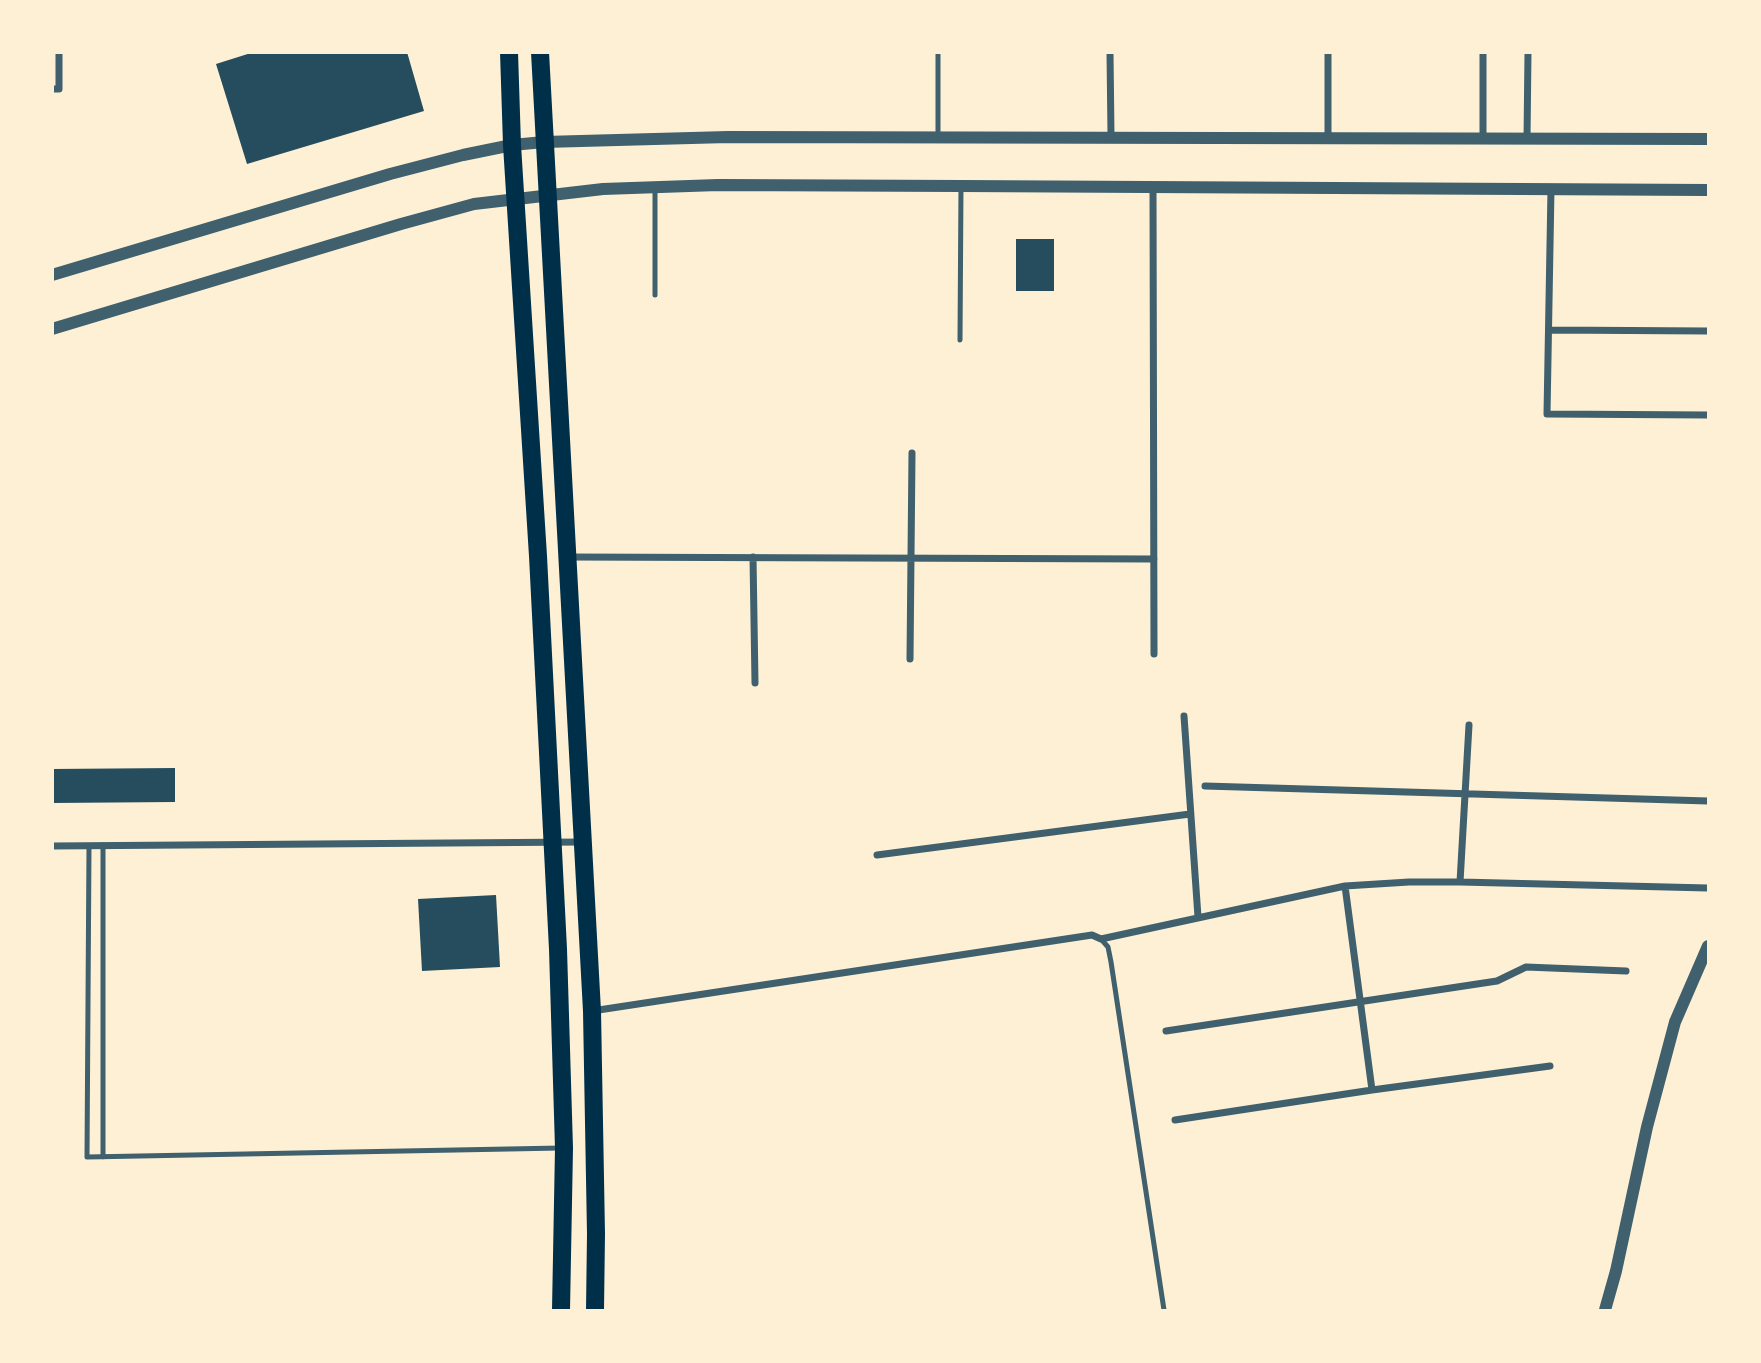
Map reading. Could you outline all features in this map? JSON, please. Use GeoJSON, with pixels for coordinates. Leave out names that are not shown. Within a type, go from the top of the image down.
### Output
{"type":"FeatureCollection","features":[{"type":"Feature","properties":{"kind":"main road"},"geometry":{"type":"LineString","coordinates":[[509,52],[558,948],[564,1148],[561,1311]]}},
{"type":"Feature","properties":{"kind":"main road"},"geometry":{"type":"LineString","coordinates":[[540,52],[592,1011],[595,1311]]}},
{"type":"Feature","properties":{"kind":"street"},"geometry":{"type":"LineString","coordinates":[[52,89],[59,89],[59,52]]}},
{"type":"Feature","properties":{"kind":"street"},"geometry":{"type":"LineString","coordinates":[[1110,52],[1111,136]]}},
{"type":"Feature","properties":{"kind":"street"},"geometry":{"type":"LineString","coordinates":[[1328,52],[1328,138]]}},
{"type":"Feature","properties":{"kind":"street"},"geometry":{"type":"LineString","coordinates":[[1483,52],[1483,139]]}},
{"type":"Feature","properties":{"kind":"street"},"geometry":{"type":"LineString","coordinates":[[1527,139],[1528,52]]}},
{"type":"Feature","properties":{"kind":"street"},"geometry":{"type":"LineString","coordinates":[[52,275],[390,174],[512,145],[544,142],[639,138],[938,136],[1709,139]]}},
{"type":"Feature","properties":{"kind":"street"},"geometry":{"type":"LineString","coordinates":[[52,329],[474,204],[547,194],[655,187],[1153,186],[1709,190]]}},
{"type":"Feature","properties":{"kind":"street"},"geometry":{"type":"LineString","coordinates":[[1153,186],[1154,654]]}},
{"type":"Feature","properties":{"kind":"street"},"geometry":{"type":"LineString","coordinates":[[1551,189],[1547,414],[1709,415]]}},
{"type":"Feature","properties":{"kind":"street"},"geometry":{"type":"LineString","coordinates":[[1549,330],[1709,331]]}},
{"type":"Feature","properties":{"kind":"street"},"geometry":{"type":"LineString","coordinates":[[910,659],[912,453]]}},
{"type":"Feature","properties":{"kind":"street"},"geometry":{"type":"LineString","coordinates":[[566,556],[1154,559]]}},
{"type":"Feature","properties":{"kind":"street"},"geometry":{"type":"LineString","coordinates":[[753,557],[755,682]]}},
{"type":"Feature","properties":{"kind":"street"},"geometry":{"type":"LineString","coordinates":[[1184,716],[1198,917]]}},
{"type":"Feature","properties":{"kind":"street"},"geometry":{"type":"LineString","coordinates":[[1460,882],[1469,725]]}},
{"type":"Feature","properties":{"kind":"street"},"geometry":{"type":"LineString","coordinates":[[1205,786],[1709,801]]}},
{"type":"Feature","properties":{"kind":"street"},"geometry":{"type":"LineString","coordinates":[[877,855],[1190,814]]}},
{"type":"Feature","properties":{"kind":"street"},"geometry":{"type":"LineString","coordinates":[[52,846],[582,842]]}},
{"type":"Feature","properties":{"kind":"street"},"geometry":{"type":"LineString","coordinates":[[592,1011],[1092,935],[1101,939],[1345,886],[1460,882],[1709,888]]}},
{"type":"Feature","properties":{"kind":"street"},"geometry":{"type":"LineString","coordinates":[[1345,886],[1372,1090]]}},
{"type":"Feature","properties":{"kind":"street"},"geometry":{"type":"LineString","coordinates":[[1605,1311],[1647,1126],[1675,1022],[1709,946]]}},
{"type":"Feature","properties":{"kind":"street"},"geometry":{"type":"LineString","coordinates":[[1166,1031],[1497,981],[1526,967],[1626,971]]}},
{"type":"Feature","properties":{"kind":"street"},"geometry":{"type":"LineString","coordinates":[[1175,1120],[1550,1066]]}},
{"type":"Feature","properties":{"kind":"lane"},"geometry":{"type":"LineString","coordinates":[[938,52],[938,136]]}},
{"type":"Feature","properties":{"kind":"lane"},"geometry":{"type":"LineString","coordinates":[[960,340],[961,186]]}},
{"type":"Feature","properties":{"kind":"lane"},"geometry":{"type":"LineString","coordinates":[[655,187],[655,296]]}},
{"type":"Feature","properties":{"kind":"lane"},"geometry":{"type":"LineString","coordinates":[[89,845],[87,1157],[564,1148]]}},
{"type":"Feature","properties":{"kind":"lane"},"geometry":{"type":"LineString","coordinates":[[103,845],[103,1157]]}},
{"type":"Feature","properties":{"kind":"lane"},"geometry":{"type":"LineString","coordinates":[[1101,939],[1108,947],[1111,962],[1164,1311]]}},
{"type":"Feature","properties":{"kind":"building"},"geometry":{"type":"Polygon","coordinates":[[[254,52],[407,52],[424,111],[247,164],[216,64],[254,52]]]}},
{"type":"Feature","properties":{"kind":"building"},"geometry":{"type":"Polygon","coordinates":[[[1016,239],[1054,239],[1054,291],[1016,291],[1016,239]]]}},
{"type":"Feature","properties":{"kind":"building"},"geometry":{"type":"Polygon","coordinates":[[[175,768],[175,802],[52,803],[52,769],[175,768]]]}},
{"type":"Feature","properties":{"kind":"building"},"geometry":{"type":"Polygon","coordinates":[[[496,895],[500,967],[422,971],[418,899],[496,895]]]}}]}
